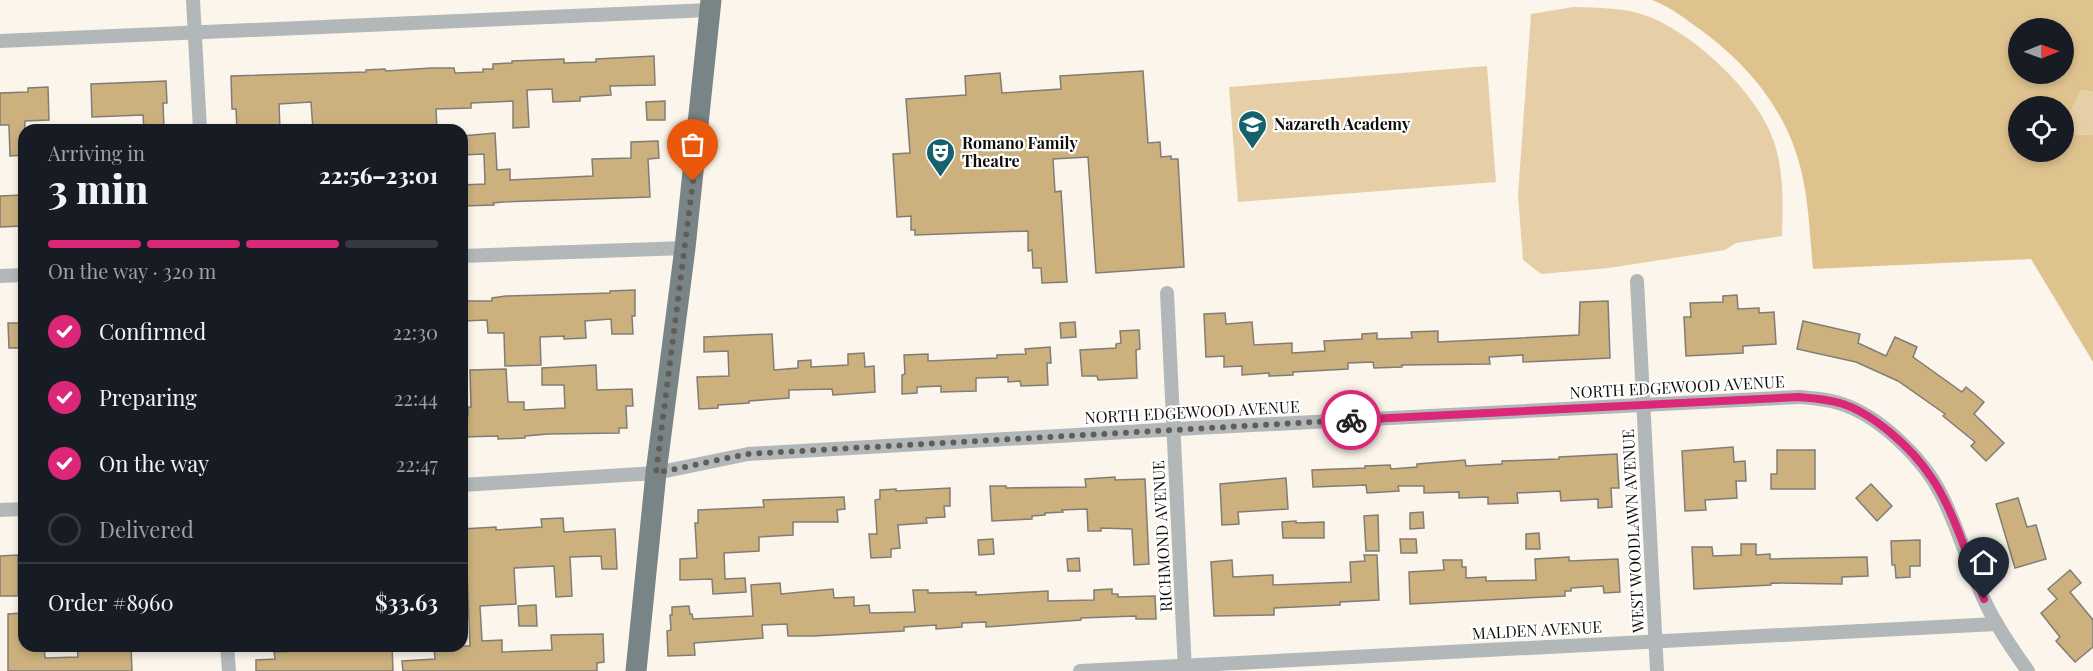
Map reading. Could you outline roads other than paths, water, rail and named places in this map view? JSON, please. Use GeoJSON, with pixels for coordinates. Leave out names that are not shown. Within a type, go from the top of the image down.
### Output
{"type":"FeatureCollection","features":[{"type":"Feature","properties":{"kind":"main road"},"geometry":{"type":"LineString","coordinates":[[636,671],[656,473],[685,248],[711,5]]}},
{"type":"Feature","properties":{"kind":"street"},"geometry":{"type":"LineString","coordinates":[[193,0],[200,124]]}},
{"type":"Feature","properties":{"kind":"street"},"geometry":{"type":"LineString","coordinates":[[0,41],[711,5]]}},
{"type":"Feature","properties":{"kind":"street"},"geometry":{"type":"LineString","coordinates":[[468,256],[685,248]]}},
{"type":"Feature","properties":{"kind":"street"},"geometry":{"type":"LineString","coordinates":[[0,276],[18,275]]}},
{"type":"Feature","properties":{"kind":"street","name":"WEST WOODLAWN AVENUE"},"geometry":{"type":"LineString","coordinates":[[1637,281],[1657,671]]}},
{"type":"Feature","properties":{"kind":"street","name":"RICHMOND AVENUE"},"geometry":{"type":"LineString","coordinates":[[1167,292],[1185,668]]}},
{"type":"Feature","properties":{"kind":"street","name":"NORTH EDGEWOOD AVENUE"},"geometry":{"type":"LineString","coordinates":[[468,485],[656,473],[747,454],[1174,429],[1799,397],[1819,399],[1840,403],[1870,419],[1899,441],[1931,477],[1943,496],[1996,624],[2028,671]]}},
{"type":"Feature","properties":{"kind":"street"},"geometry":{"type":"LineString","coordinates":[[0,510],[18,509]]}},
{"type":"Feature","properties":{"kind":"street","name":"MALDEN AVENUE"},"geometry":{"type":"LineString","coordinates":[[1080,671],[1185,668],[1996,624]]}},
{"type":"Feature","properties":{"kind":"street"},"geometry":{"type":"LineString","coordinates":[[227,652],[229,671]]}},
{"type":"Feature","properties":{"kind":"place","name":"Nazareth Academy"},"geometry":{"type":"Point","coordinates":[1253,150]}},
{"type":"Feature","properties":{"kind":"place","name":"Romano Family Theatre"},"geometry":{"type":"Point","coordinates":[941,178]}}]}
